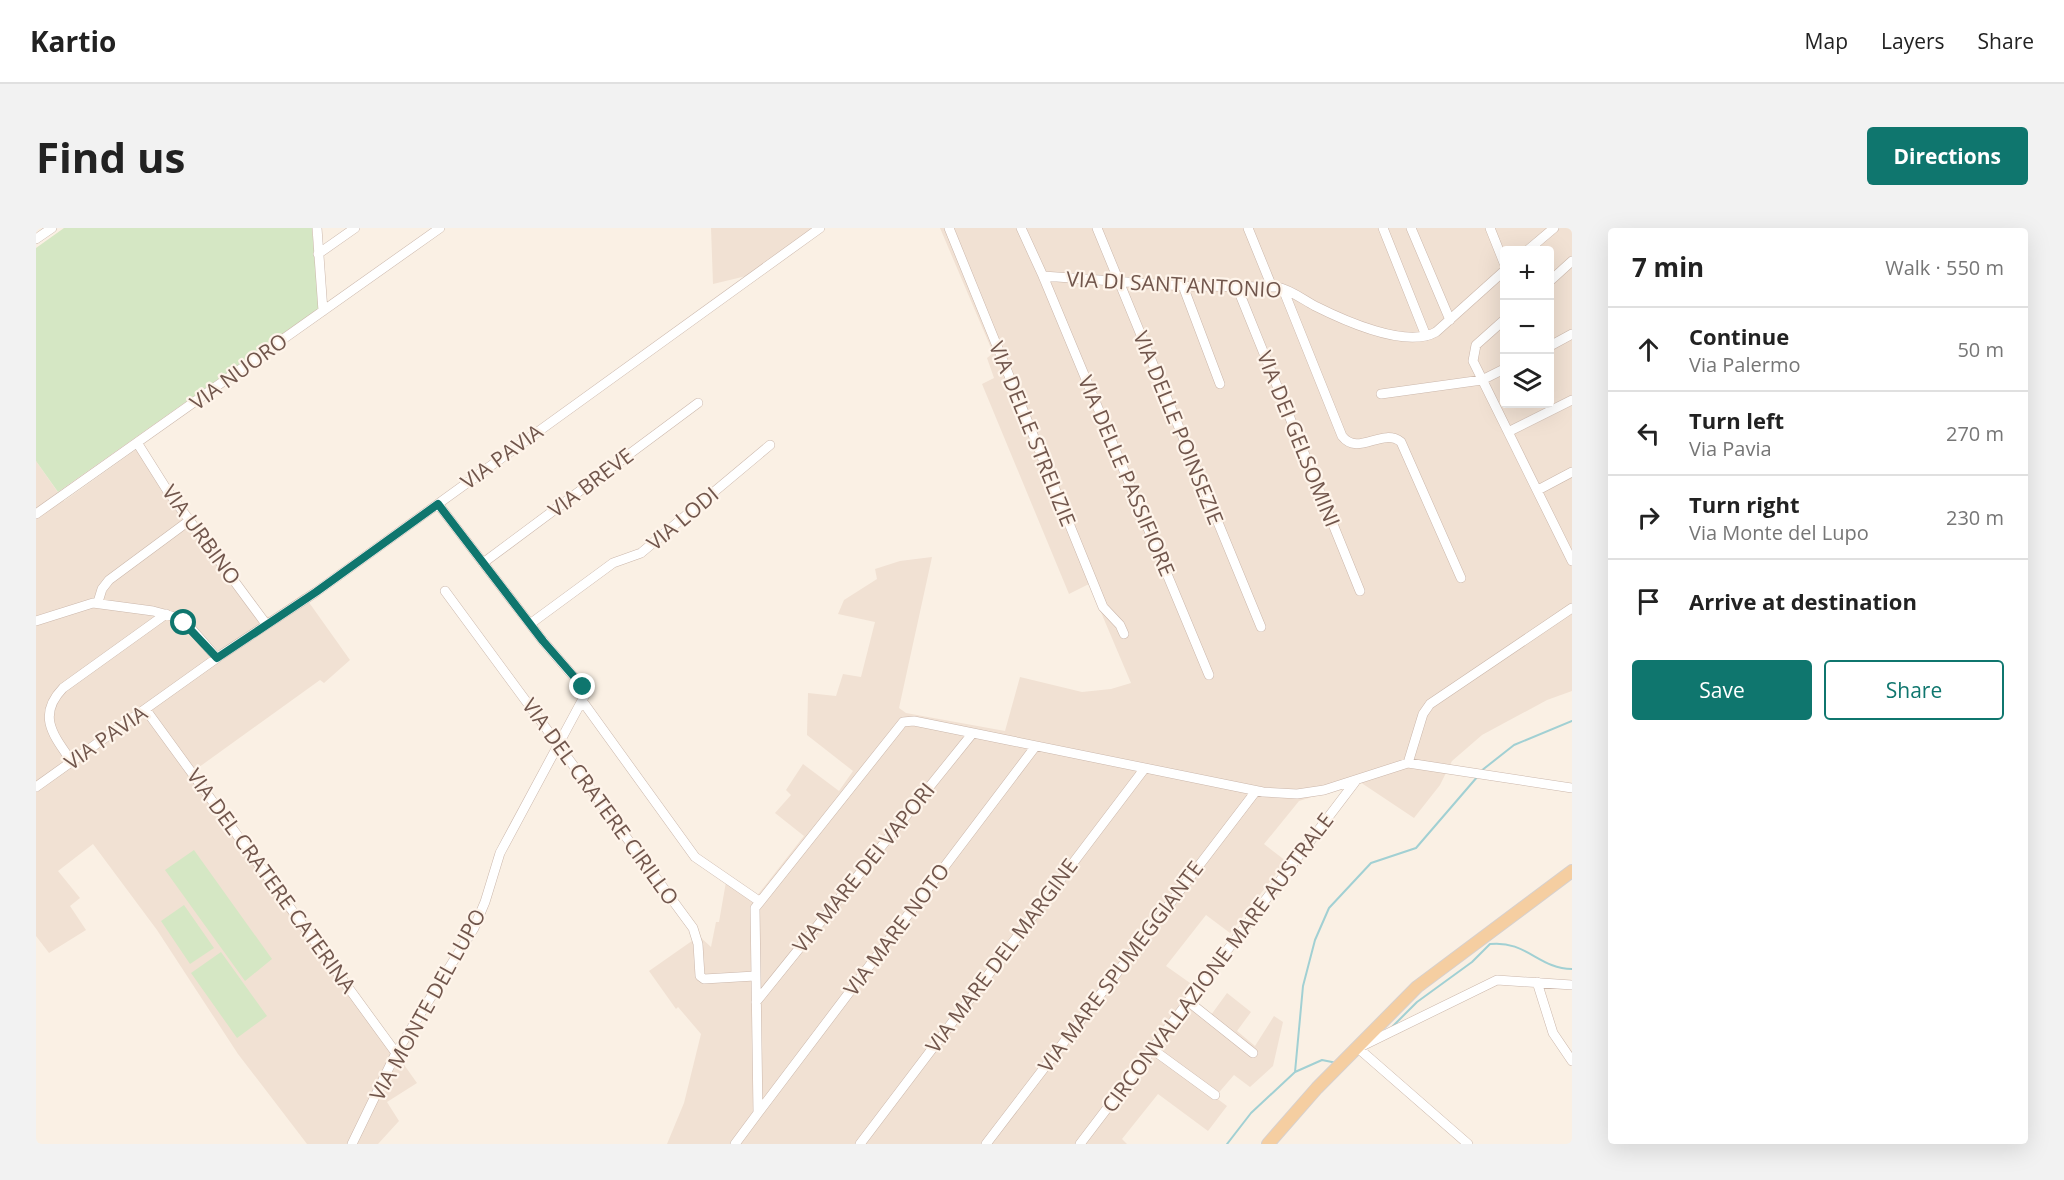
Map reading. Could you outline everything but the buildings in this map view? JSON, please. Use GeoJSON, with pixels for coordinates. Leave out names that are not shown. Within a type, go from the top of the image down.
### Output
{"type":"FeatureCollection","features":[{"type":"Feature","properties":{"kind":"main road"},"geometry":{"type":"LineString","coordinates":[[1268,1144],[1317,1088],[1425,981],[1572,871]]}},
{"type":"Feature","properties":{"kind":"street"},"geometry":{"type":"LineString","coordinates":[[36,239],[52,228]]}},
{"type":"Feature","properties":{"kind":"street"},"geometry":{"type":"LineString","coordinates":[[317,228],[323,311]]}},
{"type":"Feature","properties":{"kind":"street"},"geometry":{"type":"LineString","coordinates":[[318,254],[355,228]]}},
{"type":"Feature","properties":{"kind":"street","name":"VIA NUORO"},"geometry":{"type":"LineString","coordinates":[[36,514],[138,444],[440,228]]}},
{"type":"Feature","properties":{"kind":"street","name":"VIA PAVIA"},"geometry":{"type":"LineString","coordinates":[[36,787],[217,658],[316,592],[806,232],[820,228]]}},
{"type":"Feature","properties":{"kind":"street","name":"VIA DELLE STRELIZIE"},"geometry":{"type":"LineString","coordinates":[[949,228],[1102,607],[1118,623],[1124,634]]}},
{"type":"Feature","properties":{"kind":"street","name":"VIA DI SANT'ANTONIO"},"geometry":{"type":"LineString","coordinates":[[1021,228],[1043,276],[1118,283],[1272,287],[1283,289],[1352,322],[1400,336],[1426,336]]}},
{"type":"Feature","properties":{"kind":"street","name":"VIA DELLE POINSEZIE"},"geometry":{"type":"LineString","coordinates":[[1096,228],[1261,627]]}},
{"type":"Feature","properties":{"kind":"street"},"geometry":{"type":"LineString","coordinates":[[1248,228],[1272,287]]}},
{"type":"Feature","properties":{"kind":"street"},"geometry":{"type":"LineString","coordinates":[[1383,228],[1426,336],[1450,320],[1500,275]]}},
{"type":"Feature","properties":{"kind":"street"},"geometry":{"type":"LineString","coordinates":[[1411,228],[1450,320]]}},
{"type":"Feature","properties":{"kind":"street"},"geometry":{"type":"LineString","coordinates":[[1490,228],[1500,253]]}},
{"type":"Feature","properties":{"kind":"street"},"geometry":{"type":"LineString","coordinates":[[1532,246],[1548,230]]}},
{"type":"Feature","properties":{"kind":"street"},"geometry":{"type":"LineString","coordinates":[[1554,277],[1572,261]]}},
{"type":"Feature","properties":{"kind":"street","name":"VIA DELLE PASSIFIORE"},"geometry":{"type":"LineString","coordinates":[[1043,276],[1209,675]]}},
{"type":"Feature","properties":{"kind":"street"},"geometry":{"type":"LineString","coordinates":[[1182,286],[1220,384]]}},
{"type":"Feature","properties":{"kind":"street","name":"VIA DEI GELSOMINI"},"geometry":{"type":"LineString","coordinates":[[1237,287],[1360,591]]}},
{"type":"Feature","properties":{"kind":"street"},"geometry":{"type":"LineString","coordinates":[[1283,289],[1342,436],[1347,441],[1357,444],[1384,437],[1395,438],[1401,442],[1461,578]]}},
{"type":"Feature","properties":{"kind":"street"},"geometry":{"type":"LineString","coordinates":[[1500,324],[1474,349],[1473,359],[1538,490],[1568,542],[1572,561]]}},
{"type":"Feature","properties":{"kind":"street"},"geometry":{"type":"LineString","coordinates":[[1554,343],[1572,334]]}},
{"type":"Feature","properties":{"kind":"street"},"geometry":{"type":"LineString","coordinates":[[1381,394],[1482,380],[1500,371]]}},
{"type":"Feature","properties":{"kind":"street"},"geometry":{"type":"LineString","coordinates":[[1510,431],[1572,400]]}},
{"type":"Feature","properties":{"kind":"street","name":"VIA BREVE"},"geometry":{"type":"LineString","coordinates":[[483,563],[698,403]]}},
{"type":"Feature","properties":{"kind":"street","name":"VIA URBINO"},"geometry":{"type":"LineString","coordinates":[[138,444],[266,624]]}},
{"type":"Feature","properties":{"kind":"street","name":"VIA LODI"},"geometry":{"type":"LineString","coordinates":[[530,624],[613,563],[641,554],[770,445]]}},
{"type":"Feature","properties":{"kind":"street"},"geometry":{"type":"LineString","coordinates":[[1538,490],[1572,472]]}},
{"type":"Feature","properties":{"kind":"street"},"geometry":{"type":"LineString","coordinates":[[438,504],[530,624],[583,687],[583,702],[695,857],[759,901]]}},
{"type":"Feature","properties":{"kind":"street"},"geometry":{"type":"LineString","coordinates":[[98,602],[102,589],[109,580],[190,520]]}},
{"type":"Feature","properties":{"kind":"street","name":"VIA DEL CRATERE CIRILLO"},"geometry":{"type":"LineString","coordinates":[[445,591],[693,928],[699,946],[700,976],[704,979],[755,976]]}},
{"type":"Feature","properties":{"kind":"street"},"geometry":{"type":"LineString","coordinates":[[36,621],[69,609],[98,602],[166,614],[189,626],[217,658]]}},
{"type":"Feature","properties":{"kind":"street"},"geometry":{"type":"LineString","coordinates":[[1572,608],[1430,704],[1423,714],[1408,763],[1572,788]]}},
{"type":"Feature","properties":{"kind":"street"},"geometry":{"type":"LineString","coordinates":[[72,762],[49,724],[49,711],[54,698],[63,688],[166,614]]}},
{"type":"Feature","properties":{"kind":"street","name":"VIA MONTE DEL LUPO"},"geometry":{"type":"LineString","coordinates":[[352,1144],[396,1053],[474,928],[485,902],[500,853],[583,702]]}},
{"type":"Feature","properties":{"kind":"street","name":"VIA DEL CRATERE CATERINA"},"geometry":{"type":"LineString","coordinates":[[146,710],[396,1053]]}},
{"type":"Feature","properties":{"kind":"street","name":"CIRCONVALLAZIONE MARE AUSTRALE"},"geometry":{"type":"LineString","coordinates":[[758,1113],[754,915],[759,901],[901,723],[914,721],[1256,791],[1308,793],[1355,782],[1408,763]]}},
{"type":"Feature","properties":{"kind":"street","name":"VIA MARE DEI VAPORI"},"geometry":{"type":"LineString","coordinates":[[756,1002],[972,734]]}},
{"type":"Feature","properties":{"kind":"street","name":"VIA MARE NOTO"},"geometry":{"type":"LineString","coordinates":[[758,1113],[1035,747]]}},
{"type":"Feature","properties":{"kind":"street","name":"VIA MARE DEL MARGINE"},"geometry":{"type":"LineString","coordinates":[[860,1144],[1145,768]]}},
{"type":"Feature","properties":{"kind":"street","name":"CIRCONVALLAZIONE MARE AUSTRALE"},"geometry":{"type":"LineString","coordinates":[[1080,1144],[1355,782]]}},
{"type":"Feature","properties":{"kind":"street","name":"VIA MARE SPUMEGGIANTE"},"geometry":{"type":"LineString","coordinates":[[986,1144],[1256,791]]}},
{"type":"Feature","properties":{"kind":"street"},"geometry":{"type":"LineString","coordinates":[[1468,1144],[1358,1048],[1488,983],[1505,979],[1572,985]]}},
{"type":"Feature","properties":{"kind":"street"},"geometry":{"type":"LineString","coordinates":[[1537,982],[1553,1033],[1572,1061]]}},
{"type":"Feature","properties":{"kind":"street"},"geometry":{"type":"LineString","coordinates":[[1189,1002],[1253,1053]]}},
{"type":"Feature","properties":{"kind":"street"},"geometry":{"type":"LineString","coordinates":[[1152,1049],[1215,1095]]}},
{"type":"Feature","properties":{"kind":"street"},"geometry":{"type":"LineString","coordinates":[[735,1144],[758,1113]]}},
{"type":"Feature","properties":{"kind":"street"},"geometry":{"type":"LineString","coordinates":[[1453,1131],[1456,1144]]}},
{"type":"Feature","properties":{"kind":"shaded area"},"geometry":{"type":"Polygon","coordinates":[[[711,228],[825,228],[763,272],[713,284],[711,228]]]}},
{"type":"Feature","properties":{"kind":"shaded area"},"geometry":{"type":"Polygon","coordinates":[[[940,228],[1572,228],[1572,691],[1547,700],[1482,735],[1452,761],[1440,785],[1414,818],[1360,782],[1299,801],[1264,844],[1286,861],[1230,933],[1206,915],[1166,966],[1200,990],[1192,1000],[1211,1015],[1227,993],[1251,1012],[1237,1031],[1255,1046],[1274,1016],[1283,1022],[1273,1066],[1250,1087],[1234,1075],[1215,1097],[1227,1106],[1208,1131],[1158,1094],[1122,1139],[1127,1144],[667,1144],[684,1103],[701,1034],[678,1007],[676,1009],[649,971],[699,936],[711,947],[716,922],[719,922],[727,876],[756,897],[804,836],[775,813],[791,795],[786,790],[803,764],[839,791],[853,771],[807,735],[808,693],[836,696],[843,674],[861,677],[875,622],[838,614],[844,600],[877,579],[875,569],[900,561],[932,557],[899,708],[906,713],[1005,731],[1020,677],[1082,692],[1111,689],[1131,683],[1089,584],[1069,594],[982,384],[994,378],[987,358],[992,354],[940,228]]]}},
{"type":"Feature","properties":{"kind":"shaded area"},"geometry":{"type":"Polygon","coordinates":[[[141,446],[264,616],[271,617],[303,594],[350,660],[324,683],[320,680],[195,770],[417,1083],[387,1102],[399,1121],[378,1144],[307,1144],[238,1054],[157,930],[93,844],[58,871],[80,898],[70,906],[86,930],[49,953],[36,936],[36,461],[64,501],[141,446]]]}},
{"type":"Feature","properties":{"kind":"green space"},"geometry":{"type":"Polygon","coordinates":[[[64,228],[312,228],[319,308],[58,492],[36,461],[36,248],[64,228]]]}},
{"type":"Feature","properties":{"kind":"green space"},"geometry":{"type":"Polygon","coordinates":[[[194,850],[272,959],[245,981],[165,870],[194,850]]]}},
{"type":"Feature","properties":{"kind":"green space"},"geometry":{"type":"Polygon","coordinates":[[[184,905],[214,948],[190,964],[161,921],[184,905]]]}},
{"type":"Feature","properties":{"kind":"green space"},"geometry":{"type":"Polygon","coordinates":[[[221,952],[267,1016],[237,1038],[191,973],[221,952]]]}},
{"type":"Feature","properties":{"kind":"waterway"},"geometry":{"type":"LineString","coordinates":[[1481,771],[1514,745],[1572,721]]}},
{"type":"Feature","properties":{"kind":"waterway"},"geometry":{"type":"LineString","coordinates":[[1227,1144],[1251,1113],[1295,1072],[1303,986],[1315,940],[1329,908],[1371,863],[1416,848],[1478,776]]}},
{"type":"Feature","properties":{"kind":"waterway"},"geometry":{"type":"LineString","coordinates":[[1392,1027],[1417,1002],[1472,962],[1490,944],[1513,946],[1550,965],[1572,969]]}},
{"type":"Feature","properties":{"kind":"waterway"},"geometry":{"type":"LineString","coordinates":[[1295,1072],[1322,1060],[1337,1063]]}},
{"type":"Feature","properties":{"kind":"route"},"geometry":{"type":"LineString","coordinates":[[184,623],[194,630],[217,658],[316,592],[438,504],[543,641],[583,687]]}}]}
